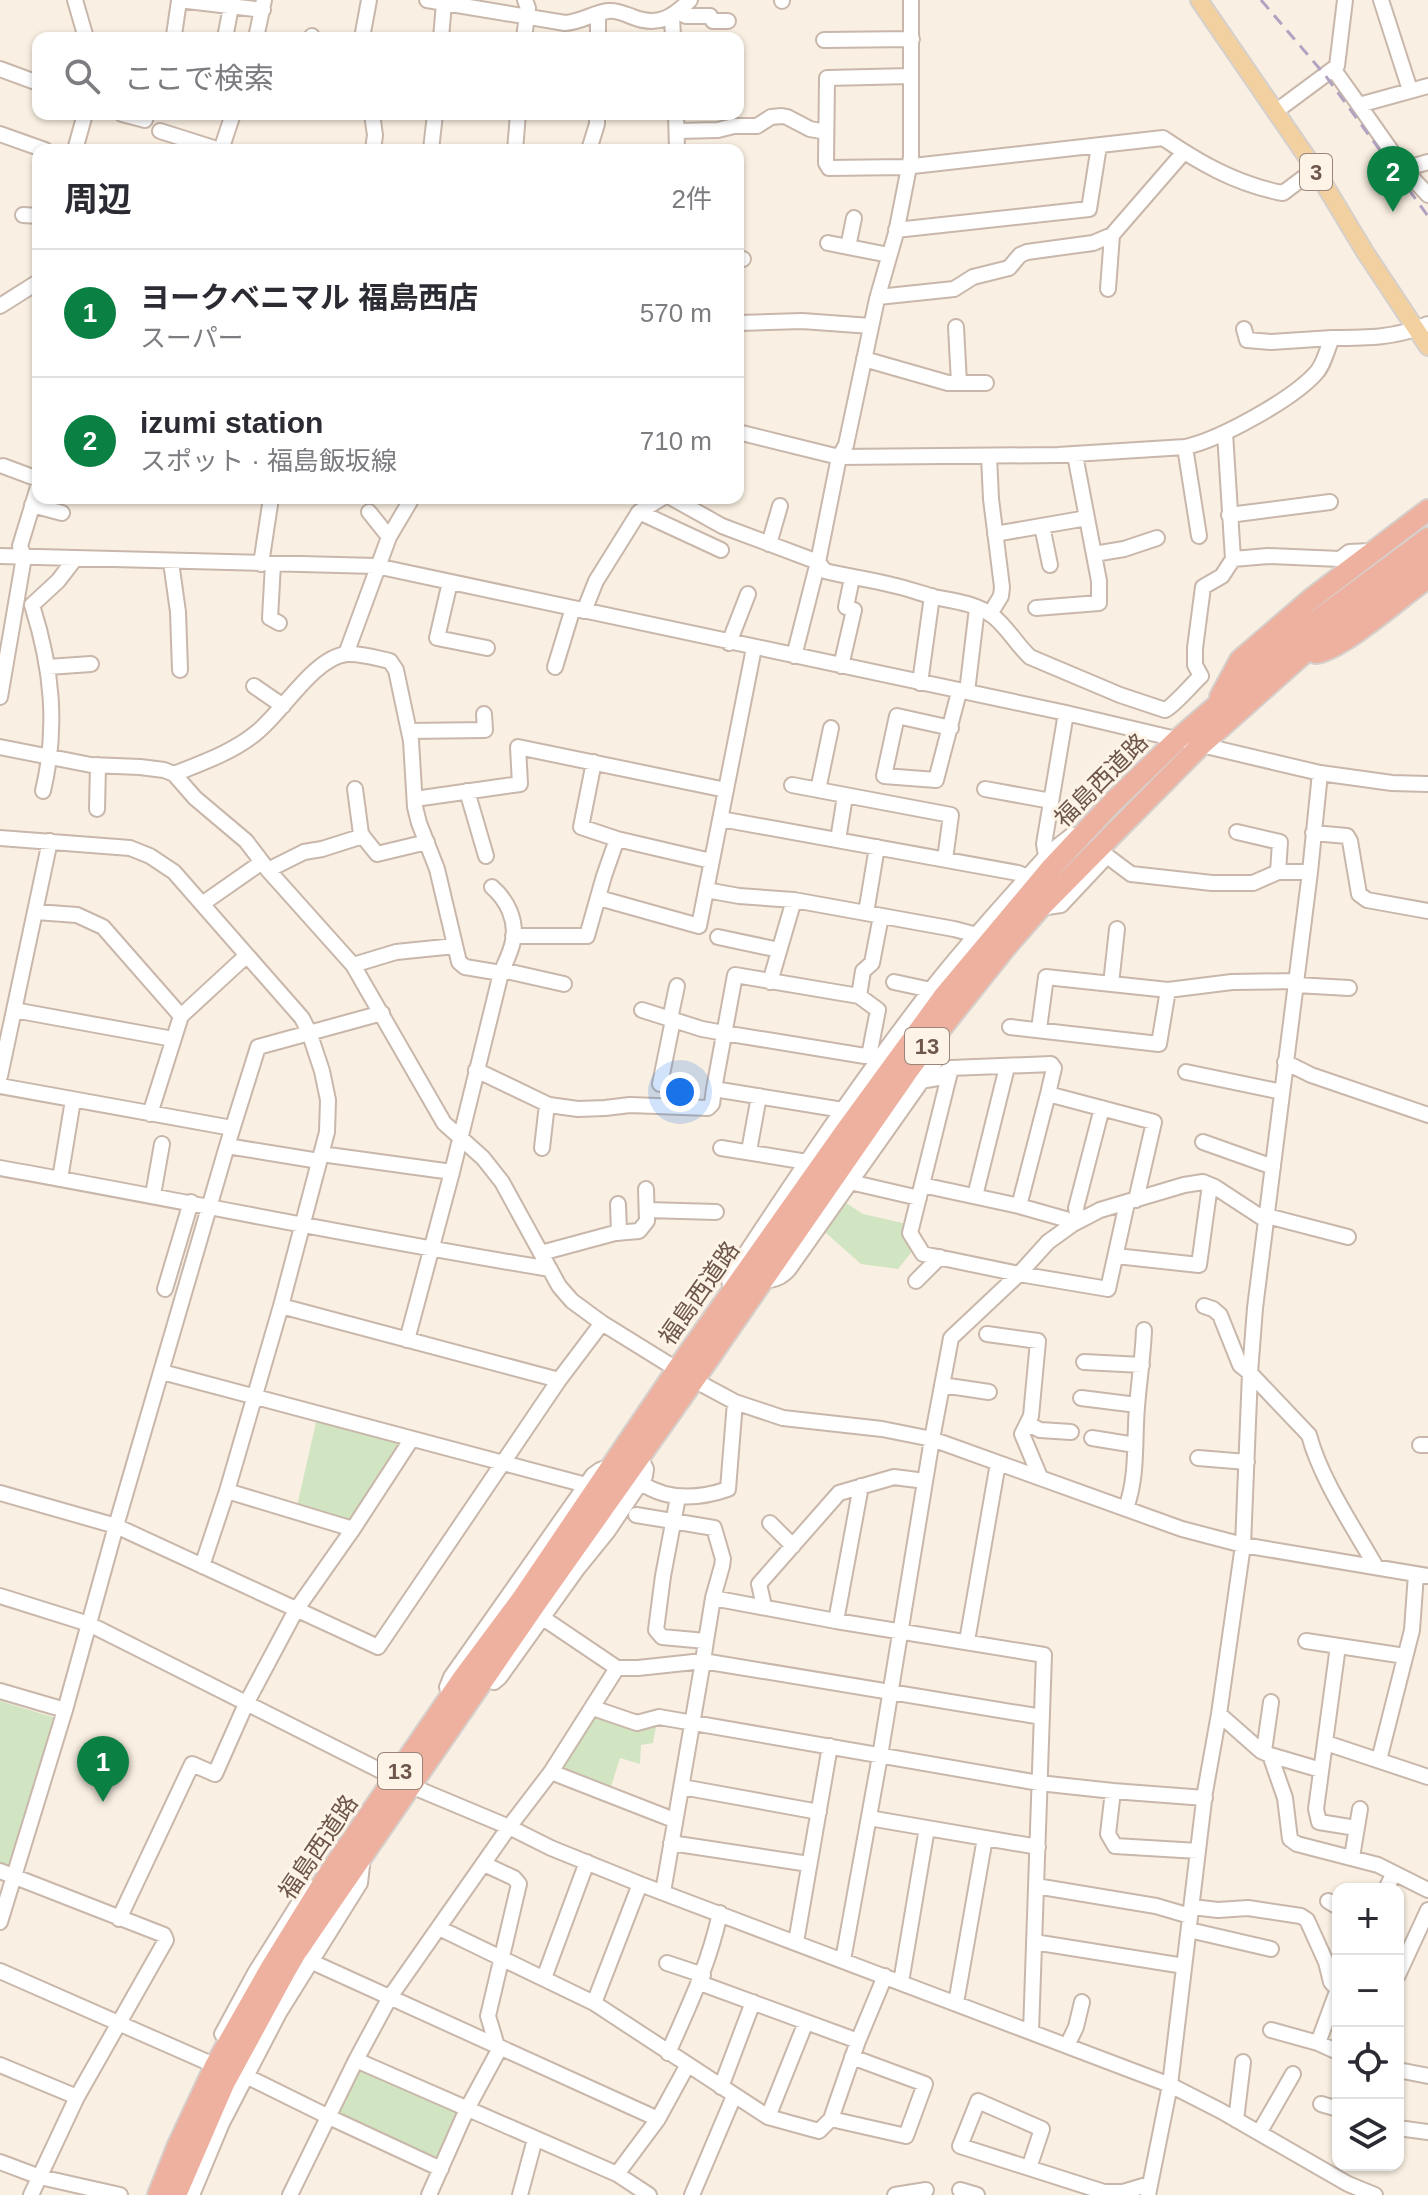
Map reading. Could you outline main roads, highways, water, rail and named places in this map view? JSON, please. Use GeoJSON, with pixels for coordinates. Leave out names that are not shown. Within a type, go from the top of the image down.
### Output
{"type":"FeatureCollection","features":[{"type":"Feature","properties":{"kind":"highway"},"geometry":{"type":"LineString","coordinates":[[1217,705],[1240,660],[1311,599],[1428,510]]}},
{"type":"Feature","properties":{"kind":"highway","name":"福島西道路"},"geometry":{"type":"LineString","coordinates":[[176,2195],[224,2084],[264,2007],[293,1957],[364,1852],[450,1697],[614,1465],[762,1281],[912,1065],[1040,908],[1201,745],[1428,538]]}},
{"type":"Feature","properties":{"kind":"highway","name":"福島西道路"},"geometry":{"type":"LineString","coordinates":[[158,2195],[215,2066],[325,1879],[484,1678],[640,1456],[731,1292],[944,996],[1021,902],[1081,836],[1178,739],[1304,630],[1393,573],[1428,557]]}},
{"type":"Feature","properties":{"kind":"highway"},"geometry":{"type":"LineString","coordinates":[[1302,655],[1324,652],[1341,643],[1428,578]]}},
{"type":"Feature","properties":{"kind":"main road","name":"3"},"geometry":{"type":"LineString","coordinates":[[1199,0],[1315,169],[1365,252],[1422,326],[1428,347]]}},
{"type":"Feature","properties":{"kind":"railway"},"geometry":{"type":"LineString","coordinates":[[1261,0],[1325,75],[1428,216]]}},
{"type":"Feature","properties":{"kind":"place","name":"izumi station"},"geometry":{"type":"Point","coordinates":[1393,212]}},
{"type":"Feature","properties":{"kind":"place","name":"ヨークベニマル 福島西店"},"geometry":{"type":"Point","coordinates":[103,1802]}}]}
